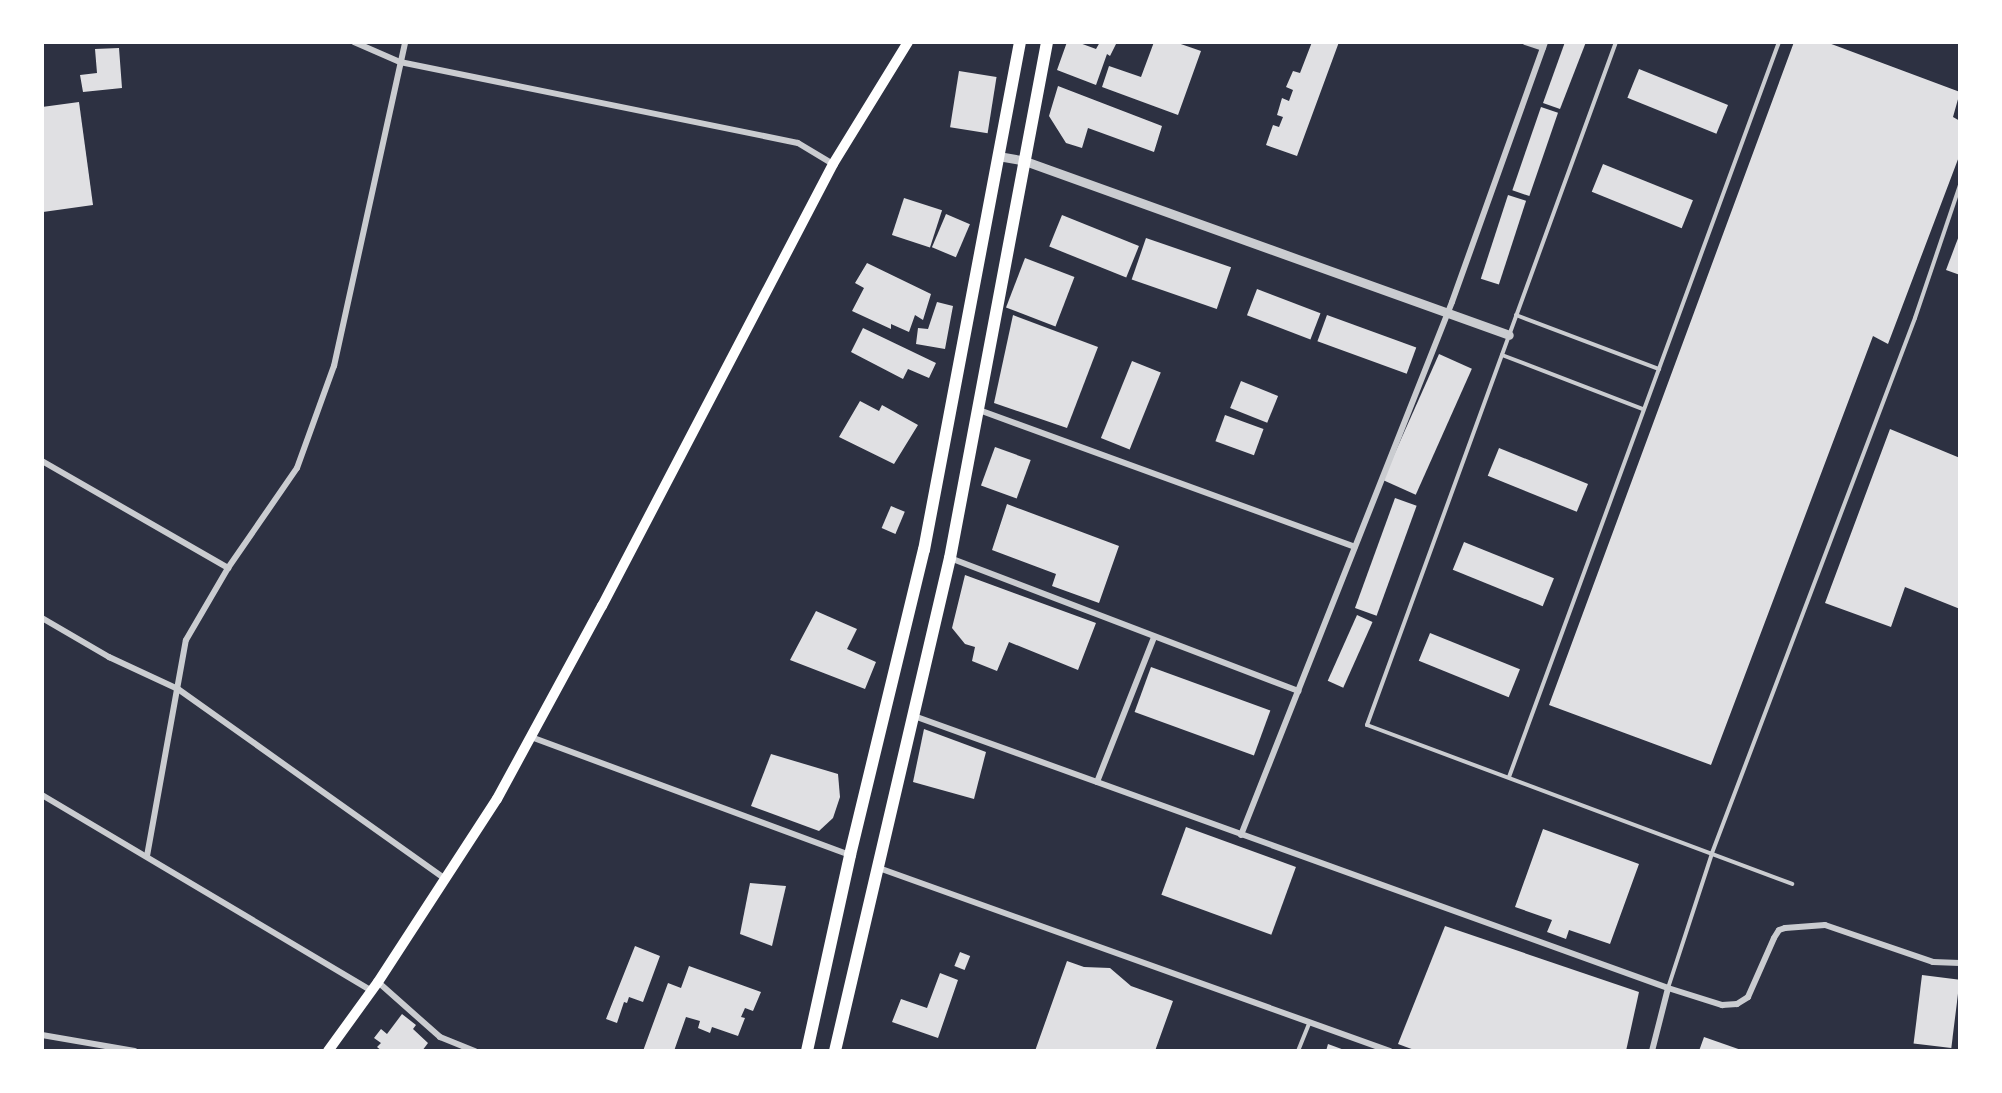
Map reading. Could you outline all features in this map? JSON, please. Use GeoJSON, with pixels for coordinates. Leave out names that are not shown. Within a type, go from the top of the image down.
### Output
{"type":"FeatureCollection","features":[{"type":"Feature","properties":{"kind":"highway"},"geometry":{"type":"LineString","coordinates":[[807,1051],[850,855],[924,550],[1020,42]]}},
{"type":"Feature","properties":{"kind":"highway"},"geometry":{"type":"LineString","coordinates":[[835,1051],[876,867],[950,558],[1047,42]]}},
{"type":"Feature","properties":{"kind":"main road"},"geometry":{"type":"LineString","coordinates":[[328,1051],[375,986],[497,799],[833,164],[908,42]]}},
{"type":"Feature","properties":{"kind":"street"},"geometry":{"type":"LineString","coordinates":[[354,42],[400,62],[798,143],[833,164]]}},
{"type":"Feature","properties":{"kind":"street"},"geometry":{"type":"LineString","coordinates":[[147,856],[186,640],[228,568],[297,468],[334,366],[405,42]]}},
{"type":"Feature","properties":{"kind":"street"},"geometry":{"type":"LineString","coordinates":[[1241,835],[1448,311],[1544,45],[1525,42]]}},
{"type":"Feature","properties":{"kind":"street"},"geometry":{"type":"LineString","coordinates":[[998,156],[1025,161],[1509,334]]}},
{"type":"Feature","properties":{"kind":"street"},"geometry":{"type":"LineString","coordinates":[[979,410],[1355,547]]}},
{"type":"Feature","properties":{"kind":"street"},"geometry":{"type":"LineString","coordinates":[[42,461],[228,568]]}},
{"type":"Feature","properties":{"kind":"street"},"geometry":{"type":"LineString","coordinates":[[950,558],[1298,691]]}},
{"type":"Feature","properties":{"kind":"street"},"geometry":{"type":"LineString","coordinates":[[42,618],[109,657],[177,689],[445,879]]}},
{"type":"Feature","properties":{"kind":"street"},"geometry":{"type":"LineString","coordinates":[[1097,782],[1154,637]]}},
{"type":"Feature","properties":{"kind":"street"},"geometry":{"type":"LineString","coordinates":[[914,716],[1668,988],[1722,1005],[1742,1002],[1748,997],[1774,938],[1779,930],[1785,928],[1825,925],[1933,962],[1960,963]]}},
{"type":"Feature","properties":{"kind":"street"},"geometry":{"type":"LineString","coordinates":[[531,737],[850,855]]}},
{"type":"Feature","properties":{"kind":"street"},"geometry":{"type":"LineString","coordinates":[[42,795],[375,986],[440,1037],[475,1051]]}},
{"type":"Feature","properties":{"kind":"street"},"geometry":{"type":"LineString","coordinates":[[876,867],[1390,1051]]}},
{"type":"Feature","properties":{"kind":"street"},"geometry":{"type":"LineString","coordinates":[[1652,1051],[1668,988]]}},
{"type":"Feature","properties":{"kind":"street"},"geometry":{"type":"LineString","coordinates":[[42,1035],[135,1051]]}},
{"type":"Feature","properties":{"kind":"lane"},"geometry":{"type":"LineString","coordinates":[[1616,42],[1367,724],[1792,884]]}},
{"type":"Feature","properties":{"kind":"lane"},"geometry":{"type":"LineString","coordinates":[[1509,777],[1779,42]]}},
{"type":"Feature","properties":{"kind":"lane"},"geometry":{"type":"LineString","coordinates":[[1668,988],[1712,854],[1915,318],[1960,185]]}},
{"type":"Feature","properties":{"kind":"lane"},"geometry":{"type":"LineString","coordinates":[[1516,315],[1659,369]]}},
{"type":"Feature","properties":{"kind":"lane"},"geometry":{"type":"LineString","coordinates":[[1502,355],[1643,409]]}},
{"type":"Feature","properties":{"kind":"lane"},"geometry":{"type":"LineString","coordinates":[[1298,1051],[1310,1022]]}},
{"type":"Feature","properties":{"kind":"building"},"geometry":{"type":"Polygon","coordinates":[[[1067,42],[1077,42],[1096,49],[1100,42],[1117,42],[1110,56],[1107,54],[1096,85],[1057,70],[1067,42]]]}},
{"type":"Feature","properties":{"kind":"building"},"geometry":{"type":"Polygon","coordinates":[[[1154,42],[1175,42],[1201,51],[1178,115],[1102,87],[1109,66],[1141,77],[1154,42]]]}},
{"type":"Feature","properties":{"kind":"building"},"geometry":{"type":"Polygon","coordinates":[[[1312,42],[1339,42],[1297,156],[1266,145],[1273,125],[1279,127],[1283,117],[1277,115],[1282,98],[1289,101],[1293,90],[1286,87],[1293,71],[1300,73],[1312,42]]]}},
{"type":"Feature","properties":{"kind":"building"},"geometry":{"type":"Polygon","coordinates":[[[1565,42],[1586,42],[1560,109],[1543,103],[1565,42]]]}},
{"type":"Feature","properties":{"kind":"building"},"geometry":{"type":"Polygon","coordinates":[[[1794,42],[1826,42],[1960,92],[1953,117],[1960,121],[1960,154],[1888,344],[1873,336],[1711,765],[1549,705],[1794,42]]]}},
{"type":"Feature","properties":{"kind":"building"},"geometry":{"type":"Polygon","coordinates":[[[119,48],[122,88],[83,92],[80,75],[97,73],[95,49],[119,48]]]}},
{"type":"Feature","properties":{"kind":"building"},"geometry":{"type":"Polygon","coordinates":[[[1639,69],[1728,105],[1716,134],[1627,98],[1639,69]]]}},
{"type":"Feature","properties":{"kind":"building"},"geometry":{"type":"Polygon","coordinates":[[[959,71],[997,77],[988,133],[950,127],[959,71]]]}},
{"type":"Feature","properties":{"kind":"building"},"geometry":{"type":"Polygon","coordinates":[[[1058,86],[1162,126],[1154,152],[1088,128],[1082,148],[1066,143],[1049,116],[1058,86]]]}},
{"type":"Feature","properties":{"kind":"building"},"geometry":{"type":"Polygon","coordinates":[[[79,102],[93,205],[43,212],[42,107],[79,102]]]}},
{"type":"Feature","properties":{"kind":"building"},"geometry":{"type":"Polygon","coordinates":[[[1541,107],[1558,113],[1529,196],[1512,190],[1541,107]]]}},
{"type":"Feature","properties":{"kind":"building"},"geometry":{"type":"Polygon","coordinates":[[[1603,164],[1693,200],[1682,228],[1592,192],[1603,164]]]}},
{"type":"Feature","properties":{"kind":"building"},"geometry":{"type":"Polygon","coordinates":[[[1508,195],[1526,201],[1499,285],[1481,279],[1508,195]]]}},
{"type":"Feature","properties":{"kind":"building"},"geometry":{"type":"Polygon","coordinates":[[[904,198],[942,210],[930,247],[892,235],[904,198]]]}},
{"type":"Feature","properties":{"kind":"building"},"geometry":{"type":"Polygon","coordinates":[[[946,214],[970,224],[956,257],[932,247],[946,214]]]}},
{"type":"Feature","properties":{"kind":"building"},"geometry":{"type":"Polygon","coordinates":[[[1062,215],[1139,246],[1126,278],[1049,247],[1062,215]]]}},
{"type":"Feature","properties":{"kind":"building"},"geometry":{"type":"Polygon","coordinates":[[[1960,233],[1960,275],[1946,270],[1960,233]]]}},
{"type":"Feature","properties":{"kind":"building"},"geometry":{"type":"Polygon","coordinates":[[[1146,238],[1231,267],[1217,309],[1132,280],[1146,238]]]}},
{"type":"Feature","properties":{"kind":"building"},"geometry":{"type":"Polygon","coordinates":[[[1025,258],[1074,277],[1055,326],[1006,307],[1025,258]]]}},
{"type":"Feature","properties":{"kind":"building"},"geometry":{"type":"Polygon","coordinates":[[[867,263],[931,294],[923,320],[915,315],[909,332],[891,324],[891,329],[852,311],[864,288],[855,283],[867,263]]]}},
{"type":"Feature","properties":{"kind":"building"},"geometry":{"type":"Polygon","coordinates":[[[1257,289],[1320,313],[1310,340],[1247,315],[1257,289]]]}},
{"type":"Feature","properties":{"kind":"building"},"geometry":{"type":"Polygon","coordinates":[[[937,302],[953,306],[945,349],[916,344],[918,328],[928,329],[937,302]]]}},
{"type":"Feature","properties":{"kind":"building"},"geometry":{"type":"Polygon","coordinates":[[[1013,315],[1098,347],[1067,428],[994,403],[1013,315]]]}},
{"type":"Feature","properties":{"kind":"building"},"geometry":{"type":"Polygon","coordinates":[[[1327,315],[1416,347],[1407,374],[1317,341],[1327,315]]]}},
{"type":"Feature","properties":{"kind":"building"},"geometry":{"type":"Polygon","coordinates":[[[863,328],[936,363],[929,378],[908,369],[903,379],[851,352],[863,328]]]}},
{"type":"Feature","properties":{"kind":"building"},"geometry":{"type":"Polygon","coordinates":[[[1439,354],[1472,369],[1416,495],[1383,480],[1439,354]]]}},
{"type":"Feature","properties":{"kind":"building"},"geometry":{"type":"Polygon","coordinates":[[[1132,361],[1161,373],[1130,450],[1101,438],[1132,361]]]}},
{"type":"Feature","properties":{"kind":"building"},"geometry":{"type":"Polygon","coordinates":[[[1241,381],[1278,396],[1267,423],[1230,408],[1241,381]]]}},
{"type":"Feature","properties":{"kind":"building"},"geometry":{"type":"Polygon","coordinates":[[[860,401],[879,411],[882,405],[918,425],[894,464],[839,437],[860,401]]]}},
{"type":"Feature","properties":{"kind":"building"},"geometry":{"type":"Polygon","coordinates":[[[1225,415],[1264,429],[1254,455],[1215,441],[1225,415]]]}},
{"type":"Feature","properties":{"kind":"building"},"geometry":{"type":"Polygon","coordinates":[[[1890,429],[1960,458],[1960,609],[1905,587],[1891,627],[1825,603],[1890,429]]]}},
{"type":"Feature","properties":{"kind":"building"},"geometry":{"type":"Polygon","coordinates":[[[995,447],[1031,460],[1017,499],[981,486],[995,447]]]}},
{"type":"Feature","properties":{"kind":"building"},"geometry":{"type":"Polygon","coordinates":[[[1499,448],[1588,484],[1577,512],[1488,476],[1499,448]]]}},
{"type":"Feature","properties":{"kind":"building"},"geometry":{"type":"Polygon","coordinates":[[[1395,498],[1417,506],[1377,616],[1355,608],[1395,498]]]}},
{"type":"Feature","properties":{"kind":"building"},"geometry":{"type":"Polygon","coordinates":[[[1007,504],[1119,546],[1099,603],[1052,586],[1056,574],[992,550],[1007,504]]]}},
{"type":"Feature","properties":{"kind":"building"},"geometry":{"type":"Polygon","coordinates":[[[891,506],[905,512],[895,534],[882,528],[891,506]]]}},
{"type":"Feature","properties":{"kind":"building"},"geometry":{"type":"Polygon","coordinates":[[[1464,542],[1554,578],[1543,606],[1453,570],[1464,542]]]}},
{"type":"Feature","properties":{"kind":"building"},"geometry":{"type":"Polygon","coordinates":[[[965,575],[1096,623],[1078,670],[1009,642],[997,671],[972,661],[975,647],[965,644],[952,628],[965,575]]]}},
{"type":"Feature","properties":{"kind":"building"},"geometry":{"type":"Polygon","coordinates":[[[816,611],[857,629],[847,649],[876,662],[865,689],[790,660],[816,611]]]}},
{"type":"Feature","properties":{"kind":"building"},"geometry":{"type":"Polygon","coordinates":[[[1357,615],[1373,622],[1343,688],[1328,681],[1357,615]]]}},
{"type":"Feature","properties":{"kind":"building"},"geometry":{"type":"Polygon","coordinates":[[[1430,633],[1520,669],[1509,697],[1419,661],[1430,633]]]}},
{"type":"Feature","properties":{"kind":"building"},"geometry":{"type":"Polygon","coordinates":[[[1151,667],[1270,710],[1254,756],[1135,712],[1151,667]]]}},
{"type":"Feature","properties":{"kind":"building"},"geometry":{"type":"Polygon","coordinates":[[[924,729],[986,752],[974,799],[913,782],[924,729]]]}},
{"type":"Feature","properties":{"kind":"building"},"geometry":{"type":"Polygon","coordinates":[[[771,754],[838,774],[840,797],[833,818],[819,831],[751,806],[771,754]]]}},
{"type":"Feature","properties":{"kind":"building"},"geometry":{"type":"Polygon","coordinates":[[[1186,827],[1296,867],[1271,935],[1161,895],[1186,827]]]}},
{"type":"Feature","properties":{"kind":"building"},"geometry":{"type":"Polygon","coordinates":[[[1543,829],[1639,864],[1610,944],[1569,930],[1566,939],[1547,932],[1552,920],[1515,907],[1543,829]]]}},
{"type":"Feature","properties":{"kind":"building"},"geometry":{"type":"Polygon","coordinates":[[[750,883],[786,886],[772,946],[740,934],[750,883]]]}},
{"type":"Feature","properties":{"kind":"building"},"geometry":{"type":"Polygon","coordinates":[[[1445,926],[1639,992],[1626,1051],[1417,1051],[1398,1044],[1445,926]]]}},
{"type":"Feature","properties":{"kind":"building"},"geometry":{"type":"Polygon","coordinates":[[[635,946],[660,956],[643,1002],[629,997],[627,1003],[624,1002],[617,1023],[606,1019],[635,946]]]}},
{"type":"Feature","properties":{"kind":"building"},"geometry":{"type":"Polygon","coordinates":[[[960,952],[970,956],[965,970],[954,966],[960,952]]]}},
{"type":"Feature","properties":{"kind":"building"},"geometry":{"type":"Polygon","coordinates":[[[1067,961],[1084,967],[1110,968],[1131,986],[1173,1001],[1155,1051],[1035,1051],[1067,961]]]}},
{"type":"Feature","properties":{"kind":"building"},"geometry":{"type":"Polygon","coordinates":[[[689,966],[761,992],[753,1011],[745,1008],[741,1017],[745,1018],[738,1036],[712,1027],[710,1033],[698,1028],[700,1021],[686,1017],[674,1051],[643,1051],[668,983],[681,988],[689,966]]]}},
{"type":"Feature","properties":{"kind":"building"},"geometry":{"type":"Polygon","coordinates":[[[940,973],[958,980],[938,1038],[892,1022],[901,999],[927,1008],[940,973]]]}},
{"type":"Feature","properties":{"kind":"building"},"geometry":{"type":"Polygon","coordinates":[[[1922,975],[1960,980],[1951,1048],[1914,1043],[1922,975]]]}},
{"type":"Feature","properties":{"kind":"building"},"geometry":{"type":"Polygon","coordinates":[[[402,1014],[416,1025],[413,1029],[428,1043],[422,1051],[382,1051],[377,1047],[381,1043],[374,1038],[381,1029],[387,1034],[402,1014]]]}},
{"type":"Feature","properties":{"kind":"building"},"geometry":{"type":"Polygon","coordinates":[[[1704,1037],[1744,1051],[1699,1051],[1704,1037]]]}},
{"type":"Feature","properties":{"kind":"building"},"geometry":{"type":"Polygon","coordinates":[[[1328,1044],[1347,1051],[1326,1051],[1328,1044]]]}}]}
